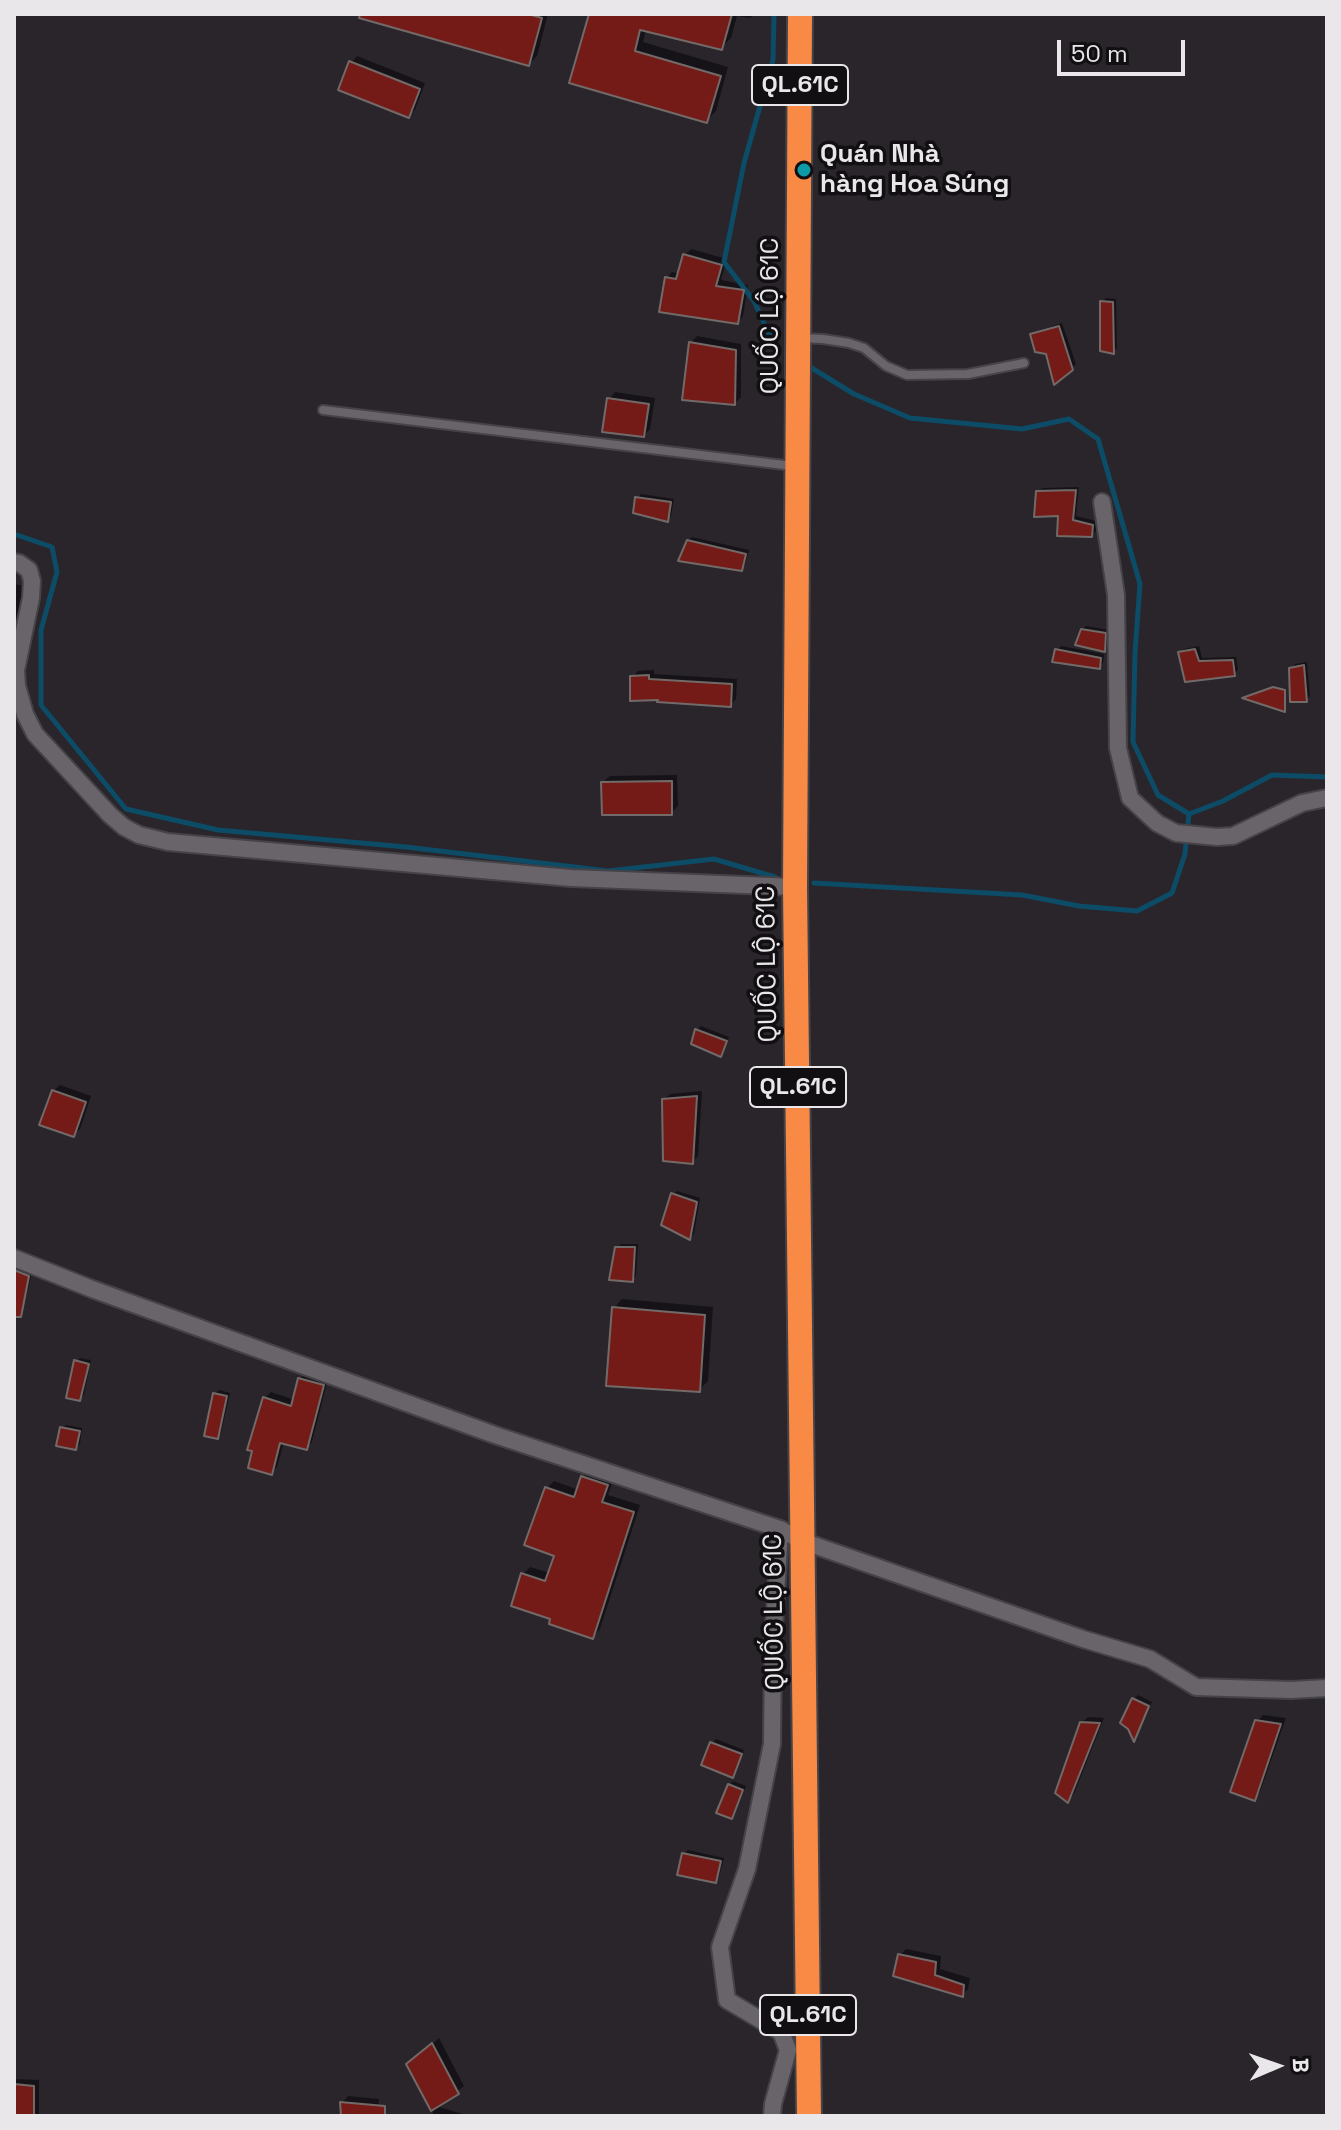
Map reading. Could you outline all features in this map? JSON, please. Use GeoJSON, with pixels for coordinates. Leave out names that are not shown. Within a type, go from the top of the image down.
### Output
{"type":"FeatureCollection","features":[{"type":"Feature","properties":{"kind":"highway","name":"QUỐC LỘ 61C"},"geometry":{"type":"LineString","coordinates":[[800,14],[795,887],[809,2116]]}},
{"type":"Feature","properties":{"kind":"street"},"geometry":{"type":"LineString","coordinates":[[1102,502],[1116,595],[1118,748],[1130,798],[1157,823],[1176,833],[1217,837],[1233,836],[1302,803],[1327,798]]}},
{"type":"Feature","properties":{"kind":"street"},"geometry":{"type":"LineString","coordinates":[[14,562],[29,570],[32,581],[16,670],[25,714],[35,734],[110,815],[139,835],[168,842],[571,878],[795,887]]}},
{"type":"Feature","properties":{"kind":"street"},"geometry":{"type":"LineString","coordinates":[[14,1258],[495,1435],[780,1529],[802,1541],[1083,1639],[1150,1659],[1196,1687],[1327,1688]]}},
{"type":"Feature","properties":{"kind":"street"},"geometry":{"type":"LineString","coordinates":[[772,2116],[788,2050],[781,2032],[727,2000],[720,1947],[747,1869],[772,1744],[773,1642],[780,1529]]}},
{"type":"Feature","properties":{"kind":"lane"},"geometry":{"type":"LineString","coordinates":[[799,338],[823,339],[864,348],[886,366],[907,375],[968,374],[1024,363]]}},
{"type":"Feature","properties":{"kind":"lane"},"geometry":{"type":"LineString","coordinates":[[323,410],[798,467]]}},
{"type":"Feature","properties":{"kind":"building"},"geometry":{"type":"Polygon","coordinates":[[[360,14],[528,14],[542,18],[529,66],[359,18],[360,14]]]}},
{"type":"Feature","properties":{"kind":"building"},"geometry":{"type":"Polygon","coordinates":[[[589,14],[732,14],[722,50],[640,30],[635,51],[721,76],[707,123],[569,83],[589,14]]]}},
{"type":"Feature","properties":{"kind":"building"},"geometry":{"type":"Polygon","coordinates":[[[349,61],[420,89],[409,118],[338,90],[349,61]]]}},
{"type":"Feature","properties":{"kind":"building"},"geometry":{"type":"Polygon","coordinates":[[[683,254],[722,265],[716,286],[744,290],[738,324],[659,312],[665,277],[676,279],[683,254]]]}},
{"type":"Feature","properties":{"kind":"building"},"geometry":{"type":"Polygon","coordinates":[[[1100,301],[1113,302],[1114,354],[1100,351],[1100,301]]]}},
{"type":"Feature","properties":{"kind":"building"},"geometry":{"type":"Polygon","coordinates":[[[1059,326],[1073,370],[1054,385],[1046,354],[1035,352],[1030,334],[1059,326]]]}},
{"type":"Feature","properties":{"kind":"building"},"geometry":{"type":"Polygon","coordinates":[[[689,342],[736,350],[735,405],[682,400],[689,342]]]}},
{"type":"Feature","properties":{"kind":"building"},"geometry":{"type":"Polygon","coordinates":[[[607,398],[649,404],[644,437],[602,432],[607,398]]]}},
{"type":"Feature","properties":{"kind":"building"},"geometry":{"type":"Polygon","coordinates":[[[1076,490],[1073,520],[1093,525],[1092,537],[1057,536],[1058,516],[1034,517],[1036,491],[1076,490]]]}},
{"type":"Feature","properties":{"kind":"building"},"geometry":{"type":"Polygon","coordinates":[[[635,497],[671,502],[668,522],[633,513],[635,497]]]}},
{"type":"Feature","properties":{"kind":"building"},"geometry":{"type":"Polygon","coordinates":[[[687,540],[746,554],[742,571],[678,561],[687,540]]]}},
{"type":"Feature","properties":{"kind":"building"},"geometry":{"type":"Polygon","coordinates":[[[1081,629],[1106,633],[1105,652],[1075,645],[1081,629]]]}},
{"type":"Feature","properties":{"kind":"building"},"geometry":{"type":"Polygon","coordinates":[[[1055,649],[1101,658],[1100,669],[1052,662],[1055,649]]]}},
{"type":"Feature","properties":{"kind":"building"},"geometry":{"type":"Polygon","coordinates":[[[1195,649],[1199,661],[1233,660],[1235,676],[1185,682],[1178,652],[1195,649]]]}},
{"type":"Feature","properties":{"kind":"building"},"geometry":{"type":"Polygon","coordinates":[[[1304,665],[1307,702],[1290,702],[1289,668],[1304,665]]]}},
{"type":"Feature","properties":{"kind":"building"},"geometry":{"type":"Polygon","coordinates":[[[649,675],[649,679],[732,684],[731,707],[658,700],[630,701],[630,676],[649,675]]]}},
{"type":"Feature","properties":{"kind":"building"},"geometry":{"type":"Polygon","coordinates":[[[1273,687],[1285,690],[1285,712],[1242,698],[1273,687]]]}},
{"type":"Feature","properties":{"kind":"building"},"geometry":{"type":"Polygon","coordinates":[[[672,781],[672,815],[602,815],[601,782],[672,781]]]}},
{"type":"Feature","properties":{"kind":"building"},"geometry":{"type":"Polygon","coordinates":[[[695,1029],[727,1041],[721,1057],[691,1044],[695,1029]]]}},
{"type":"Feature","properties":{"kind":"building"},"geometry":{"type":"Polygon","coordinates":[[[52,1090],[86,1102],[74,1137],[39,1125],[52,1090]]]}},
{"type":"Feature","properties":{"kind":"building"},"geometry":{"type":"Polygon","coordinates":[[[697,1096],[693,1164],[663,1161],[662,1099],[697,1096]]]}},
{"type":"Feature","properties":{"kind":"building"},"geometry":{"type":"Polygon","coordinates":[[[671,1193],[697,1202],[690,1240],[661,1225],[671,1193]]]}},
{"type":"Feature","properties":{"kind":"building"},"geometry":{"type":"Polygon","coordinates":[[[615,1247],[635,1247],[633,1282],[609,1280],[615,1247]]]}},
{"type":"Feature","properties":{"kind":"building"},"geometry":{"type":"Polygon","coordinates":[[[14,1270],[29,1276],[21,1317],[14,1317],[14,1270]]]}},
{"type":"Feature","properties":{"kind":"building"},"geometry":{"type":"Polygon","coordinates":[[[612,1307],[705,1315],[700,1392],[606,1386],[612,1307]]]}},
{"type":"Feature","properties":{"kind":"building"},"geometry":{"type":"Polygon","coordinates":[[[74,1360],[89,1364],[80,1401],[66,1398],[74,1360]]]}},
{"type":"Feature","properties":{"kind":"building"},"geometry":{"type":"Polygon","coordinates":[[[298,1378],[324,1385],[307,1450],[280,1443],[272,1475],[248,1468],[252,1451],[247,1450],[263,1397],[291,1406],[298,1378]]]}},
{"type":"Feature","properties":{"kind":"building"},"geometry":{"type":"Polygon","coordinates":[[[213,1393],[227,1396],[218,1439],[204,1436],[213,1393]]]}},
{"type":"Feature","properties":{"kind":"building"},"geometry":{"type":"Polygon","coordinates":[[[60,1427],[80,1431],[76,1450],[56,1446],[60,1427]]]}},
{"type":"Feature","properties":{"kind":"building"},"geometry":{"type":"Polygon","coordinates":[[[581,1476],[608,1485],[602,1502],[634,1512],[593,1639],[549,1624],[550,1619],[511,1606],[521,1573],[545,1581],[554,1556],[524,1545],[545,1487],[574,1497],[581,1476]]]}},
{"type":"Feature","properties":{"kind":"building"},"geometry":{"type":"Polygon","coordinates":[[[1132,1698],[1149,1706],[1134,1742],[1128,1729],[1120,1723],[1132,1698]]]}},
{"type":"Feature","properties":{"kind":"building"},"geometry":{"type":"Polygon","coordinates":[[[1255,1720],[1281,1724],[1255,1801],[1230,1792],[1255,1720]]]}},
{"type":"Feature","properties":{"kind":"building"},"geometry":{"type":"Polygon","coordinates":[[[1080,1722],[1100,1723],[1068,1803],[1055,1793],[1080,1722]]]}},
{"type":"Feature","properties":{"kind":"building"},"geometry":{"type":"Polygon","coordinates":[[[710,1742],[742,1754],[733,1778],[701,1765],[710,1742]]]}},
{"type":"Feature","properties":{"kind":"building"},"geometry":{"type":"Polygon","coordinates":[[[728,1784],[743,1790],[732,1819],[716,1813],[728,1784]]]}},
{"type":"Feature","properties":{"kind":"building"},"geometry":{"type":"Polygon","coordinates":[[[682,1853],[721,1861],[716,1883],[677,1875],[682,1853]]]}},
{"type":"Feature","properties":{"kind":"building"},"geometry":{"type":"Polygon","coordinates":[[[898,1954],[936,1962],[935,1975],[964,1985],[963,1997],[893,1976],[898,1954]]]}},
{"type":"Feature","properties":{"kind":"building"},"geometry":{"type":"Polygon","coordinates":[[[432,2043],[459,2094],[431,2111],[406,2064],[432,2043]]]}},
{"type":"Feature","properties":{"kind":"building"},"geometry":{"type":"Polygon","coordinates":[[[14,2084],[34,2086],[34,2116],[14,2116],[14,2084]]]}},
{"type":"Feature","properties":{"kind":"building"},"geometry":{"type":"Polygon","coordinates":[[[340,2102],[385,2106],[385,2116],[341,2116],[340,2102]]]}},
{"type":"Feature","properties":{"kind":"waterway"},"geometry":{"type":"LineString","coordinates":[[774,14],[773,60],[744,163],[724,262],[754,301],[776,349]]}},
{"type":"Feature","properties":{"kind":"waterway"},"geometry":{"type":"LineString","coordinates":[[810,367],[854,394],[910,418],[1022,429],[1069,419],[1098,439],[1140,584],[1133,742],[1158,795],[1189,814],[1223,801],[1272,775],[1327,777]]}},
{"type":"Feature","properties":{"kind":"waterway"},"geometry":{"type":"LineString","coordinates":[[14,534],[52,547],[57,572],[41,630],[41,705],[126,809],[218,830],[406,847],[608,871],[714,859],[775,877]]}},
{"type":"Feature","properties":{"kind":"waterway"},"geometry":{"type":"LineString","coordinates":[[814,883],[1022,895],[1079,906],[1137,911],[1172,893],[1185,854],[1189,814]]}},
{"type":"Feature","properties":{"kind":"place","name":"Quán Nhà hàng Hoa Súng"},"geometry":{"type":"Point","coordinates":[804,170]}}]}
